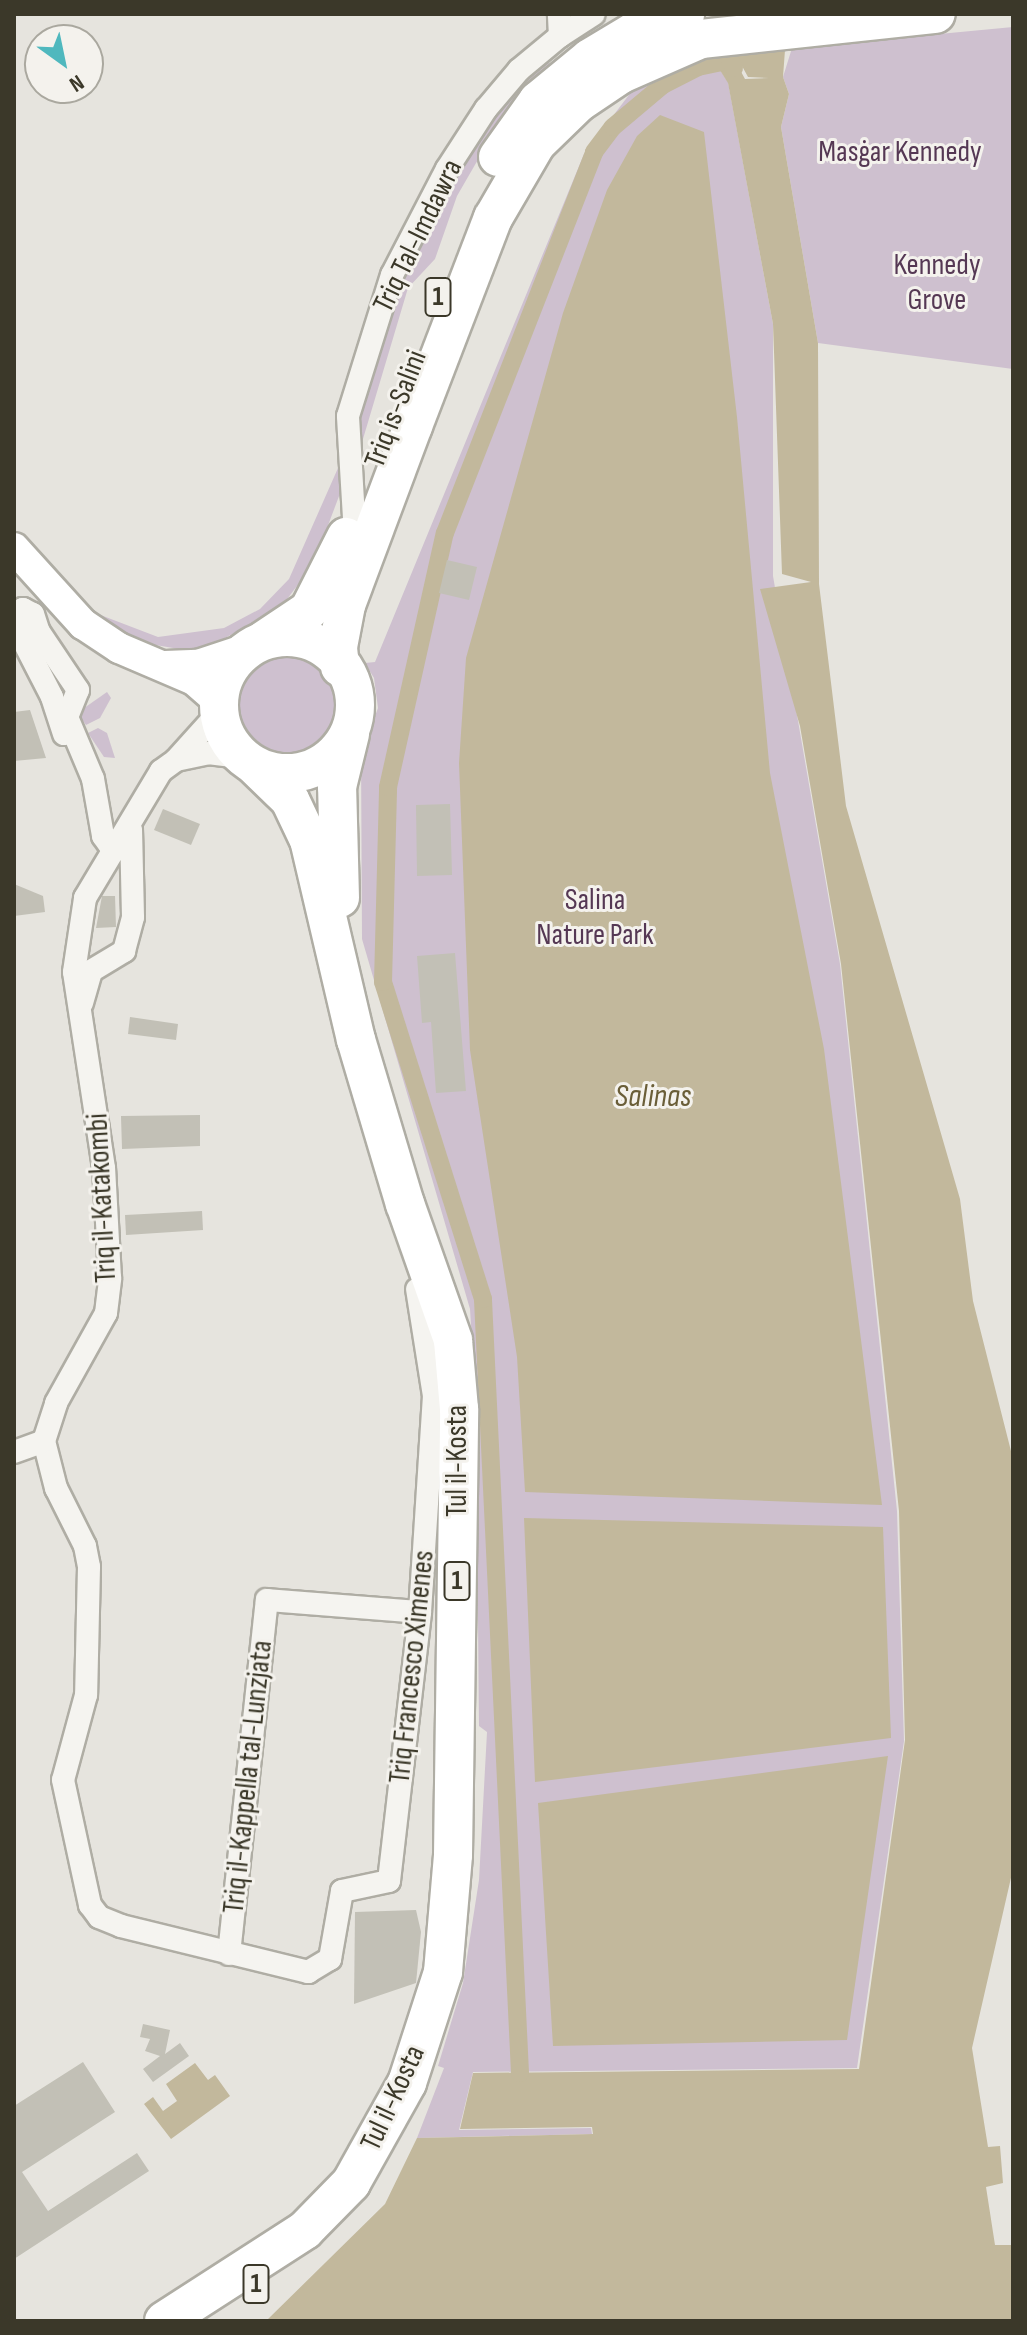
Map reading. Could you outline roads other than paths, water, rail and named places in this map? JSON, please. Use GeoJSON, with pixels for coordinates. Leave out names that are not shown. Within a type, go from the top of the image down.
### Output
{"type":"FeatureCollection","features":[{"type":"Feature","properties":{"kind":"highway","name":"1"},"geometry":{"type":"LineString","coordinates":[[693,26],[936,14]]}},
{"type":"Feature","properties":{"kind":"highway","name":"Triq is-Salini"},"geometry":{"type":"LineString","coordinates":[[256,644],[309,610],[354,518],[490,169],[538,101],[590,58],[635,31],[693,26]]}},
{"type":"Feature","properties":{"kind":"highway","name":"Triq is-Salini"},"geometry":{"type":"LineString","coordinates":[[340,667],[346,605],[493,218],[514,178],[536,144],[578,103],[693,26]]}},
{"type":"Feature","properties":{"kind":"highway","name":"1"},"geometry":{"type":"LineString","coordinates":[[249,761],[225,733],[219,707],[224,680],[256,644],[307,638],[328,647],[352,690],[350,734]]}},
{"type":"Feature","properties":{"kind":"highway"},"geometry":{"type":"LineString","coordinates":[[249,761],[303,773],[327,760],[350,734]]}},
{"type":"Feature","properties":{"kind":"highway","name":"Tul il-Kosta"},"geometry":{"type":"LineString","coordinates":[[196,2321],[314,2242],[361,2193],[424,2079],[454,1973],[466,1782],[471,1386],[465,1318],[387,1084],[340,894],[337,787],[350,734]]}},
{"type":"Feature","properties":{"kind":"highway","name":"Tul il-Kosta"},"geometry":{"type":"LineString","coordinates":[[164,2321],[305,2230],[351,2183],[407,2083],[443,1972],[453,1855],[459,1409],[453,1340],[405,1204],[356,1040],[309,840],[290,800],[249,761]]}},
{"type":"Feature","properties":{"kind":"main road"},"geometry":{"type":"LineString","coordinates":[[14,548],[83,624],[159,666],[194,680],[219,707]]}},
{"type":"Feature","properties":{"kind":"main road"},"geometry":{"type":"LineString","coordinates":[[159,666],[198,665],[256,644]]}},
{"type":"Feature","properties":{"kind":"street","name":"Triq Tal-Imdawra"},"geometry":{"type":"LineString","coordinates":[[354,518],[348,416],[392,275],[447,169],[519,70],[560,25],[594,14]]}},
{"type":"Feature","properties":{"kind":"street"},"geometry":{"type":"LineString","coordinates":[[14,622],[23,609],[33,614],[39,632],[78,690],[67,717],[93,779],[107,861]]}},
{"type":"Feature","properties":{"kind":"street","name":"Triq il-Katakombi"},"geometry":{"type":"LineString","coordinates":[[44,1441],[56,1403],[106,1313],[110,1278],[104,1168],[74,972],[85,898],[107,861],[131,830],[161,771],[176,760],[219,707]]}},
{"type":"Feature","properties":{"kind":"street"},"geometry":{"type":"LineString","coordinates":[[176,760],[208,753],[249,761]]}},
{"type":"Feature","properties":{"kind":"street","name":"Triq il-Katakombi"},"geometry":{"type":"LineString","coordinates":[[81,1006],[91,971],[124,951],[133,917],[131,830]]}},
{"type":"Feature","properties":{"kind":"street","name":"Triq Francesco Ximenes"},"geometry":{"type":"LineString","coordinates":[[229,1954],[308,1972],[330,1959],[342,1891],[389,1881],[420,1612],[434,1396],[417,1289]]}},
{"type":"Feature","properties":{"kind":"street"},"geometry":{"type":"LineString","coordinates":[[14,1452],[44,1441],[56,1488],[85,1546],[89,1567],[86,1695],[63,1780],[87,1891],[99,1917],[229,1954]]}},
{"type":"Feature","properties":{"kind":"street","name":"Triq il-Kappella tal-Lunzjata"},"geometry":{"type":"LineString","coordinates":[[229,1954],[267,1600],[420,1612]]}},
{"type":"Feature","properties":{"kind":"water"},"geometry":{"type":"Polygon","coordinates":[[[785,50],[783,77],[789,94],[781,127],[818,343],[819,584],[846,806],[960,1199],[973,1301],[1013,1459],[1013,1869],[972,2048],[988,2147],[1000,2146],[1003,2183],[986,2187],[995,2245],[1013,2245],[1013,2321],[266,2321],[385,2204],[417,2138],[593,2134],[592,2127],[460,2129],[473,2073],[859,2069],[905,1740],[899,1511],[841,964],[800,726],[760,589],[811,582],[782,574],[773,324],[728,83],[713,59],[733,57],[745,79],[769,78],[748,77],[736,55],[785,50]]]}},
{"type":"Feature","properties":{"kind":"water","name":"Salinas"},"geometry":{"type":"Polygon","coordinates":[[[660,115],[704,132],[737,417],[770,773],[824,1049],[882,1505],[525,1492],[517,1357],[470,1050],[459,763],[466,658],[563,313],[607,190],[637,136],[660,115]]]}},
{"type":"Feature","properties":{"kind":"water"},"geometry":{"type":"Polygon","coordinates":[[[524,1518],[883,1527],[891,1738],[535,1782],[524,1518]]]}},
{"type":"Feature","properties":{"kind":"water"},"geometry":{"type":"Polygon","coordinates":[[[888,1756],[847,2040],[553,2046],[538,1803],[888,1756]]]}},
{"type":"Feature","properties":{"kind":"water"},"geometry":{"type":"Polygon","coordinates":[[[195,2063],[208,2080],[215,2075],[230,2096],[171,2139],[144,2104],[153,2097],[163,2111],[177,2101],[166,2084],[195,2063]]]}},
{"type":"Feature","properties":{"kind":"waterway"},"geometry":{"type":"LineString","coordinates":[[520,2073],[483,1299],[383,982],[388,787],[445,533],[594,152],[613,127],[663,85],[698,67],[730,60],[734,68]]}},
{"type":"Feature","properties":{"kind":"park label","name":"Masġar Kennedy"},"geometry":{"type":"Point","coordinates":[900,152]}},
{"type":"Feature","properties":{"kind":"park label","name":"Kennedy Grove"},"geometry":{"type":"Point","coordinates":[937,282]}},
{"type":"Feature","properties":{"kind":"park label","name":"Salina Nature Park"},"geometry":{"type":"Point","coordinates":[595,917]}}]}
